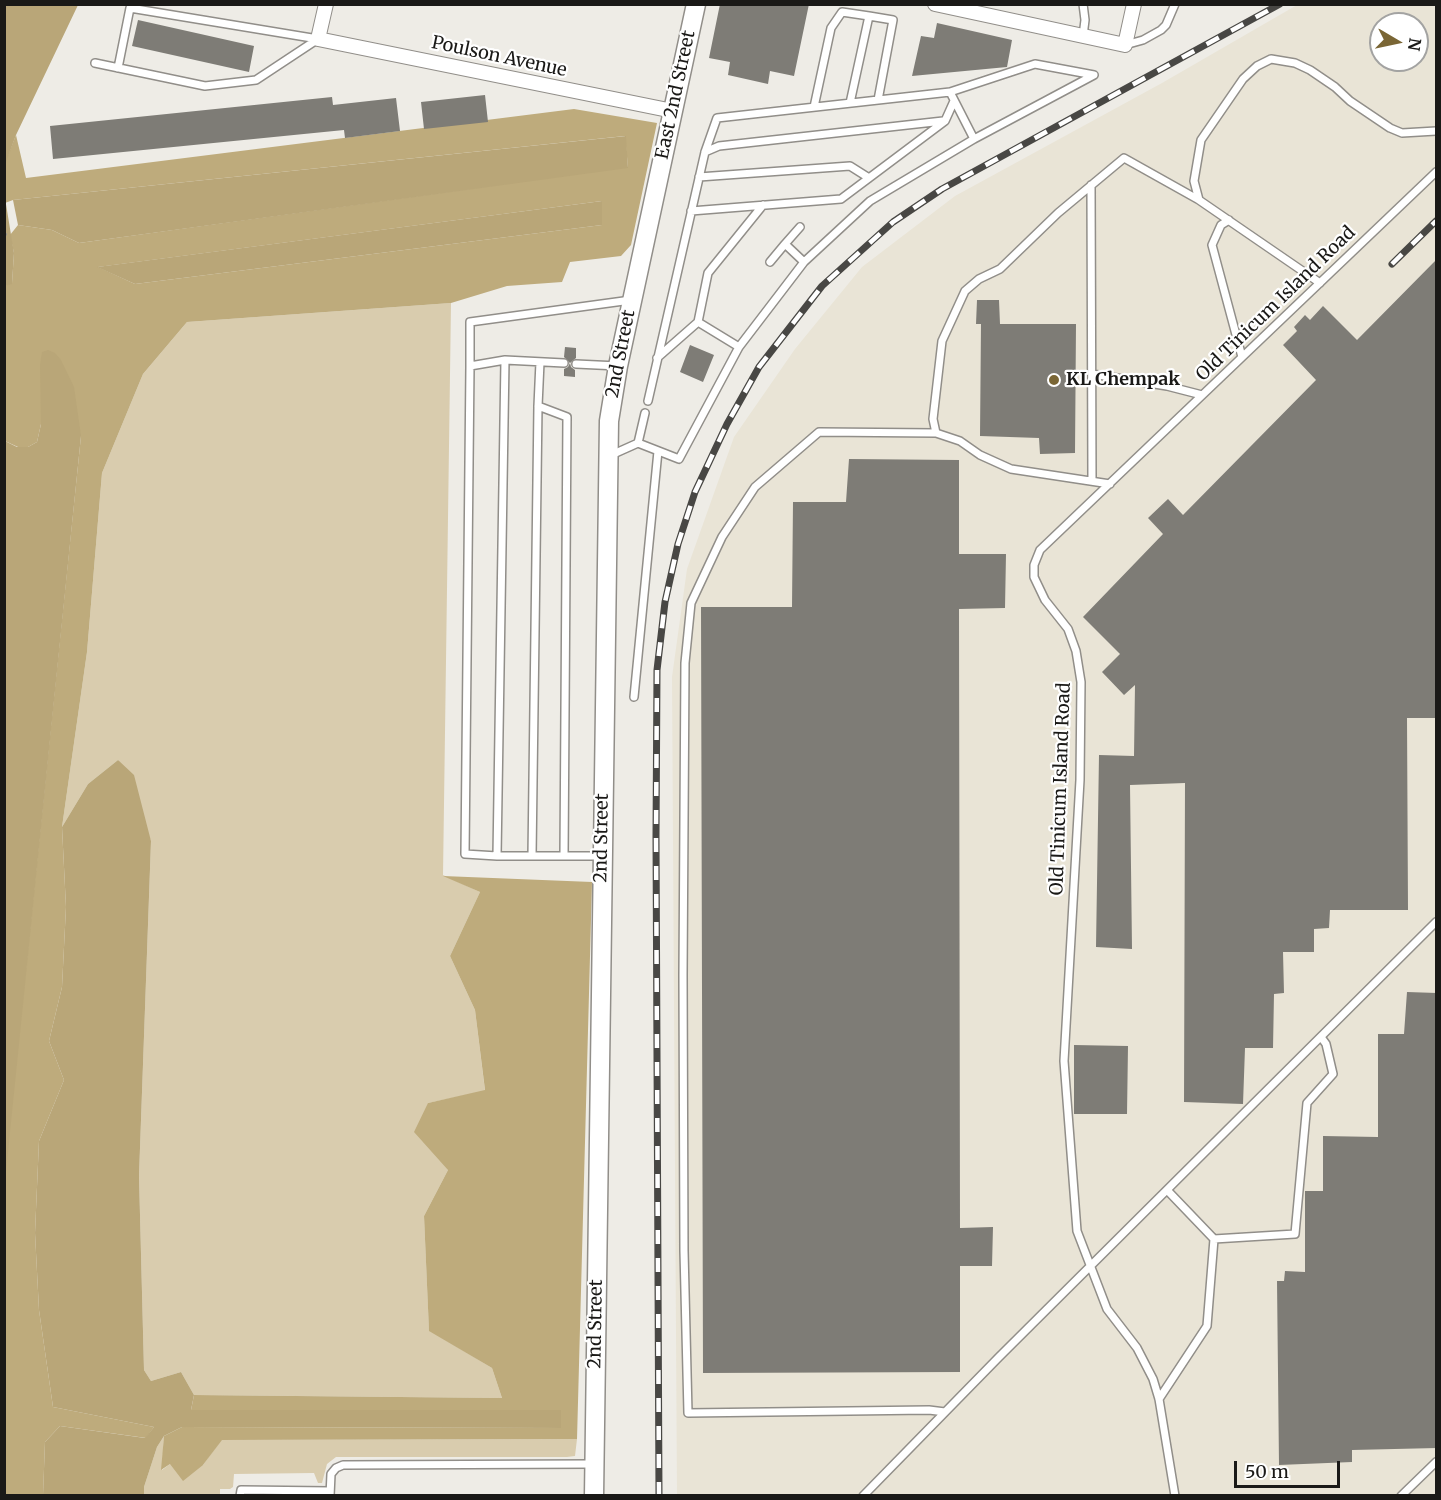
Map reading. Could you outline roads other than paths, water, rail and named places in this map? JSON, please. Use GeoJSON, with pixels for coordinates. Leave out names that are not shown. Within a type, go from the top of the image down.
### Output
{"type":"FeatureCollection","features":[{"type":"Feature","properties":{"kind":"street"},"geometry":{"type":"LineString","coordinates":[[318,39],[326,4]]}},
{"type":"Feature","properties":{"kind":"street","name":"East 2nd Street"},"geometry":{"type":"LineString","coordinates":[[656,186],[696,4]]}},
{"type":"Feature","properties":{"kind":"street"},"geometry":{"type":"LineString","coordinates":[[935,4],[962,7],[1125,45],[1134,4]]}},
{"type":"Feature","properties":{"kind":"street","name":"Poulson Avenue"},"geometry":{"type":"LineString","coordinates":[[318,39],[673,111]]}},
{"type":"Feature","properties":{"kind":"street","name":"2nd Street"},"geometry":{"type":"LineString","coordinates":[[594,1496],[607,457],[609,421],[618,366],[656,186]]}},
{"type":"Feature","properties":{"kind":"lane"},"geometry":{"type":"LineString","coordinates":[[1083,4],[1085,20],[1083,36]]}},
{"type":"Feature","properties":{"kind":"lane"},"geometry":{"type":"LineString","coordinates":[[1125,45],[1143,40],[1161,30],[1166,25],[1175,4]]}},
{"type":"Feature","properties":{"kind":"lane"},"geometry":{"type":"LineString","coordinates":[[118,68],[130,9],[318,39]]}},
{"type":"Feature","properties":{"kind":"lane"},"geometry":{"type":"LineString","coordinates":[[814,107],[831,28],[842,12],[893,20],[878,100]]}},
{"type":"Feature","properties":{"kind":"lane"},"geometry":{"type":"LineString","coordinates":[[850,103],[869,16]]}},
{"type":"Feature","properties":{"kind":"lane"},"geometry":{"type":"LineString","coordinates":[[95,63],[205,86],[256,80],[318,39]]}},
{"type":"Feature","properties":{"kind":"lane"},"geometry":{"type":"LineString","coordinates":[[1199,200],[1194,182],[1201,140],[1243,79],[1257,66],[1271,59],[1296,63],[1310,70],[1390,128],[1402,133],[1437,131]]}},
{"type":"Feature","properties":{"kind":"lane"},"geometry":{"type":"LineString","coordinates":[[607,457],[638,443],[679,459],[739,347],[804,262],[870,201],[974,139],[1094,75],[1035,64],[950,92],[717,118],[705,152],[648,401]]}},
{"type":"Feature","properties":{"kind":"lane"},"geometry":{"type":"LineString","coordinates":[[950,92],[974,139]]}},
{"type":"Feature","properties":{"kind":"lane"},"geometry":{"type":"LineString","coordinates":[[691,211],[841,199],[945,121],[954,101]]}},
{"type":"Feature","properties":{"kind":"lane"},"geometry":{"type":"LineString","coordinates":[[705,152],[719,147],[945,121]]}},
{"type":"Feature","properties":{"kind":"lane"},"geometry":{"type":"LineString","coordinates":[[936,433],[933,419],[942,341],[965,291],[979,279],[1000,269],[1091,185],[1124,158],[1199,200],[1320,283]]}},
{"type":"Feature","properties":{"kind":"lane"},"geometry":{"type":"LineString","coordinates":[[699,177],[850,166],[869,178]]}},
{"type":"Feature","properties":{"kind":"lane","name":"Old Tinicum Island Road"},"geometry":{"type":"LineString","coordinates":[[1175,1496],[1159,1399],[1153,1379],[1137,1348],[1107,1309],[1077,1231],[1064,1061],[1080,780],[1081,682],[1076,651],[1068,629],[1045,600],[1034,577],[1034,565],[1040,550],[1437,172]]}},
{"type":"Feature","properties":{"kind":"lane"},"geometry":{"type":"LineString","coordinates":[[1091,185],[1092,481]]}},
{"type":"Feature","properties":{"kind":"lane"},"geometry":{"type":"LineString","coordinates":[[657,358],[698,322],[708,273],[763,205]]}},
{"type":"Feature","properties":{"kind":"lane"},"geometry":{"type":"LineString","coordinates":[[1228,220],[1221,225],[1212,245],[1242,357]]}},
{"type":"Feature","properties":{"kind":"lane"},"geometry":{"type":"LineString","coordinates":[[770,262],[800,227]]}},
{"type":"Feature","properties":{"kind":"lane"},"geometry":{"type":"LineString","coordinates":[[785,244],[804,262]]}},
{"type":"Feature","properties":{"kind":"lane"},"geometry":{"type":"LineString","coordinates":[[602,856],[465,855],[470,322],[632,300]]}},
{"type":"Feature","properties":{"kind":"lane"},"geometry":{"type":"LineString","coordinates":[[698,322],[739,347]]}},
{"type":"Feature","properties":{"kind":"lane"},"geometry":{"type":"LineString","coordinates":[[470,366],[505,360],[564,363]]}},
{"type":"Feature","properties":{"kind":"lane"},"geometry":{"type":"LineString","coordinates":[[497,856],[505,360]]}},
{"type":"Feature","properties":{"kind":"lane"},"geometry":{"type":"LineString","coordinates":[[532,856],[540,362]]}},
{"type":"Feature","properties":{"kind":"lane"},"geometry":{"type":"LineString","coordinates":[[576,364],[618,366]]}},
{"type":"Feature","properties":{"kind":"lane"},"geometry":{"type":"LineString","coordinates":[[1092,374],[1167,386],[1202,395]]}},
{"type":"Feature","properties":{"kind":"lane"},"geometry":{"type":"LineString","coordinates":[[538,406],[567,417],[564,856]]}},
{"type":"Feature","properties":{"kind":"lane"},"geometry":{"type":"LineString","coordinates":[[638,443],[645,413]]}},
{"type":"Feature","properties":{"kind":"lane"},"geometry":{"type":"LineString","coordinates":[[945,1412],[688,1413],[684,1251],[685,663],[690,603],[722,537],[755,487],[819,432],[936,433],[960,441],[980,455],[1011,469],[1110,484]]}},
{"type":"Feature","properties":{"kind":"lane"},"geometry":{"type":"LineString","coordinates":[[634,697],[658,451]]}},
{"type":"Feature","properties":{"kind":"lane"},"geometry":{"type":"LineString","coordinates":[[863,1496],[1090,1266],[1437,922]]}},
{"type":"Feature","properties":{"kind":"lane"},"geometry":{"type":"LineString","coordinates":[[1214,1239],[1295,1234],[1307,1103],[1333,1074],[1326,1044],[1321,1037]]}},
{"type":"Feature","properties":{"kind":"lane"},"geometry":{"type":"LineString","coordinates":[[1159,1399],[1207,1326],[1214,1239],[1167,1190]]}},
{"type":"Feature","properties":{"kind":"lane"},"geometry":{"type":"LineString","coordinates":[[1401,1496],[1437,1462]]}},
{"type":"Feature","properties":{"kind":"lane"},"geometry":{"type":"LineString","coordinates":[[240,1496],[241,1490],[330,1493],[331,1474],[336,1467],[343,1465],[595,1464]]}},
{"type":"Feature","properties":{"kind":"railway"},"geometry":{"type":"LineString","coordinates":[[659,1496],[657,670],[665,602],[678,544],[695,492],[727,424],[759,367],[822,286],[893,222],[942,189],[1280,4]]}},
{"type":"Feature","properties":{"kind":"railway"},"geometry":{"type":"LineString","coordinates":[[1392,264],[1436,221]]}},
{"type":"Feature","properties":{"kind":"place","name":"KL Chempak"},"geometry":{"type":"Point","coordinates":[1054,380]}}]}
